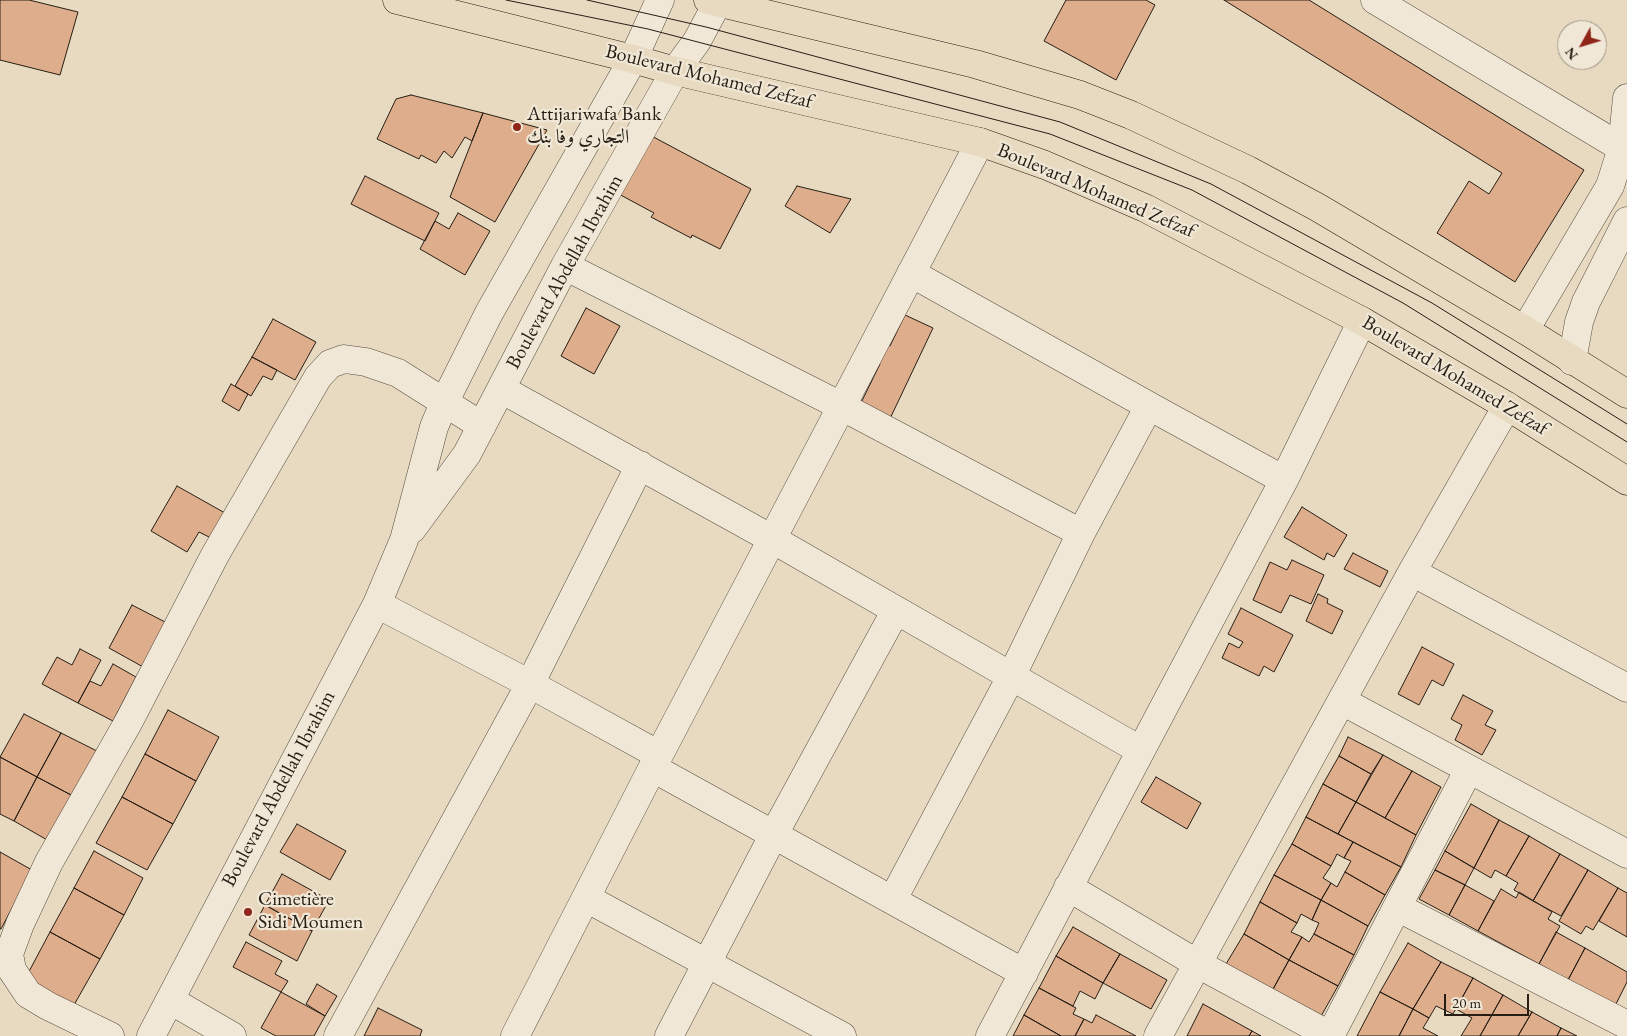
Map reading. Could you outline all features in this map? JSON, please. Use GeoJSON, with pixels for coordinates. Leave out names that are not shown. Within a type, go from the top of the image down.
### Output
{"type":"FeatureCollection","features":[{"type":"Feature","properties":{"kind":"main road","name":"Boulevard Mohamed Zefzaf"},"geometry":{"type":"LineString","coordinates":[[397,0],[675,71],[980,142],[1045,165],[1145,208],[1362,321],[1507,406],[1627,481]]}},
{"type":"Feature","properties":{"kind":"main road"},"geometry":{"type":"LineString","coordinates":[[715,1],[976,64],[1080,95],[1131,115],[1248,170],[1317,207],[1525,330],[1627,394]]}},
{"type":"Feature","properties":{"kind":"street","name":"Boulevard Abdellah Ibrahim"},"geometry":{"type":"LineString","coordinates":[[151,1036],[377,604],[404,540],[434,427],[445,402],[489,313],[633,59],[660,0]]}},
{"type":"Feature","properties":{"kind":"street"},"geometry":{"type":"LineString","coordinates":[[1375,0],[1624,149]]}},
{"type":"Feature","properties":{"kind":"street","name":"Boulevard Abdellah Ibrahim"},"geometry":{"type":"LineString","coordinates":[[404,540],[467,454],[565,266],[675,71],[697,41],[715,1]]}},
{"type":"Feature","properties":{"kind":"street"},"geometry":{"type":"LineString","coordinates":[[1525,330],[1602,201],[1618,165],[1624,149],[1627,98]]}},
{"type":"Feature","properties":{"kind":"street"},"geometry":{"type":"LineString","coordinates":[[515,1036],[656,761],[980,142]]}},
{"type":"Feature","properties":{"kind":"street"},"geometry":{"type":"LineString","coordinates":[[1572,361],[1579,322],[1586,302],[1627,221]]}},
{"type":"Feature","properties":{"kind":"street"},"geometry":{"type":"LineString","coordinates":[[565,266],[842,406],[1082,533]]}},
{"type":"Feature","properties":{"kind":"street"},"geometry":{"type":"LineString","coordinates":[[911,273],[1284,480]]}},
{"type":"Feature","properties":{"kind":"street"},"geometry":{"type":"LineString","coordinates":[[990,1036],[1284,480],[1362,321]]}},
{"type":"Feature","properties":{"kind":"street"},"geometry":{"type":"LineString","coordinates":[[110,1036],[48,1006],[28,994],[12,970],[9,954],[20,924],[49,862],[129,721],[215,555],[318,377],[330,364],[344,359],[366,362],[398,373],[482,426]]}},
{"type":"Feature","properties":{"kind":"street"},"geometry":{"type":"LineString","coordinates":[[501,390],[772,539],[1140,750]]}},
{"type":"Feature","properties":{"kind":"street"},"geometry":{"type":"LineString","coordinates":[[892,899],[1012,675],[1082,533],[1149,406]]}},
{"type":"Feature","properties":{"kind":"street"},"geometry":{"type":"LineString","coordinates":[[1158,1036],[1412,572],[1507,406]]}},
{"type":"Feature","properties":{"kind":"street"},"geometry":{"type":"LineString","coordinates":[[338,1036],[530,684],[640,465]]}},
{"type":"Feature","properties":{"kind":"street"},"geometry":{"type":"LineString","coordinates":[[1412,572],[1627,688]]}},
{"type":"Feature","properties":{"kind":"street"},"geometry":{"type":"LineString","coordinates":[[377,604],[530,684],[774,834],[1024,973]]}},
{"type":"Feature","properties":{"kind":"street"},"geometry":{"type":"LineString","coordinates":[[669,1036],[774,834],[896,610]]}},
{"type":"Feature","properties":{"kind":"street"},"geometry":{"type":"LineString","coordinates":[[1342,701],[1468,771],[1627,854]]}},
{"type":"Feature","properties":{"kind":"street"},"geometry":{"type":"LineString","coordinates":[[1068,887],[1198,964],[1331,1036],[1468,771]]}},
{"type":"Feature","properties":{"kind":"street"},"geometry":{"type":"LineString","coordinates":[[586,898],[842,1036]]}},
{"type":"Feature","properties":{"kind":"street"},"geometry":{"type":"LineString","coordinates":[[1398,907],[1627,1025]]}},
{"type":"Feature","properties":{"kind":"street"},"geometry":{"type":"LineString","coordinates":[[170,1000],[232,1036]]}},
{"type":"Feature","properties":{"kind":"building"},"geometry":{"type":"Polygon","coordinates":[[[0,0],[29,0],[78,12],[60,75],[0,60],[0,0]]]}},
{"type":"Feature","properties":{"kind":"building"},"geometry":{"type":"Polygon","coordinates":[[[1066,0],[1146,0],[1155,5],[1116,80],[1044,41],[1066,0]]]}},
{"type":"Feature","properties":{"kind":"building"},"geometry":{"type":"Polygon","coordinates":[[[1224,0],[1309,0],[1584,170],[1515,282],[1437,233],[1469,181],[1489,194],[1502,173],[1224,0]]]}},
{"type":"Feature","properties":{"kind":"building"},"geometry":{"type":"Polygon","coordinates":[[[411,95],[483,113],[472,141],[465,137],[452,158],[444,151],[436,163],[421,155],[419,159],[377,139],[396,99],[411,95]]]}},
{"type":"Feature","properties":{"kind":"building"},"geometry":{"type":"Polygon","coordinates":[[[483,113],[547,130],[495,222],[450,197],[483,113]]]}},
{"type":"Feature","properties":{"kind":"building"},"geometry":{"type":"Polygon","coordinates":[[[646,133],[751,189],[720,249],[692,235],[691,238],[651,217],[654,213],[615,192],[646,133]]]}},
{"type":"Feature","properties":{"kind":"building"},"geometry":{"type":"Polygon","coordinates":[[[365,176],[439,213],[425,241],[351,204],[365,176]]]}},
{"type":"Feature","properties":{"kind":"building"},"geometry":{"type":"Polygon","coordinates":[[[797,186],[851,199],[830,233],[785,206],[797,186]]]}},
{"type":"Feature","properties":{"kind":"building"},"geometry":{"type":"Polygon","coordinates":[[[458,213],[490,231],[465,275],[420,249],[435,221],[449,229],[458,213]]]}},
{"type":"Feature","properties":{"kind":"building"},"geometry":{"type":"Polygon","coordinates":[[[586,308],[620,326],[594,374],[561,356],[586,308]]]}},
{"type":"Feature","properties":{"kind":"building"},"geometry":{"type":"Polygon","coordinates":[[[905,315],[933,328],[887,425],[857,411],[880,364],[874,361],[883,343],[890,346],[905,315]]]}},
{"type":"Feature","properties":{"kind":"building"},"geometry":{"type":"Polygon","coordinates":[[[273,319],[316,342],[295,380],[252,357],[273,319]]]}},
{"type":"Feature","properties":{"kind":"building"},"geometry":{"type":"Polygon","coordinates":[[[252,357],[277,370],[272,380],[263,376],[251,396],[235,386],[252,357]]]}},
{"type":"Feature","properties":{"kind":"building"},"geometry":{"type":"Polygon","coordinates":[[[231,384],[248,394],[239,411],[222,401],[231,384]]]}},
{"type":"Feature","properties":{"kind":"building"},"geometry":{"type":"Polygon","coordinates":[[[177,486],[225,513],[211,538],[199,532],[187,552],[151,531],[177,486]]]}},
{"type":"Feature","properties":{"kind":"building"},"geometry":{"type":"Polygon","coordinates":[[[1302,507],[1347,535],[1334,557],[1327,553],[1324,560],[1284,537],[1302,507]]]}},
{"type":"Feature","properties":{"kind":"building"},"geometry":{"type":"Polygon","coordinates":[[[1353,553],[1388,571],[1380,587],[1344,569],[1353,553]]]}},
{"type":"Feature","properties":{"kind":"building"},"geometry":{"type":"Polygon","coordinates":[[[1292,560],[1324,575],[1311,604],[1290,595],[1281,613],[1253,600],[1270,562],[1287,570],[1292,560]]]}},
{"type":"Feature","properties":{"kind":"building"},"geometry":{"type":"Polygon","coordinates":[[[1318,594],[1328,599],[1327,603],[1343,611],[1332,634],[1306,621],[1318,594]]]}},
{"type":"Feature","properties":{"kind":"building"},"geometry":{"type":"Polygon","coordinates":[[[132,605],[169,624],[145,668],[109,648],[132,605]]]}},
{"type":"Feature","properties":{"kind":"building"},"geometry":{"type":"Polygon","coordinates":[[[1241,608],[1293,635],[1274,672],[1264,666],[1259,676],[1222,658],[1229,643],[1239,648],[1243,642],[1228,634],[1241,608]]]}},
{"type":"Feature","properties":{"kind":"building"},"geometry":{"type":"Polygon","coordinates":[[[1422,647],[1454,664],[1443,686],[1432,680],[1419,705],[1398,694],[1422,647]]]}},
{"type":"Feature","properties":{"kind":"building"},"geometry":{"type":"Polygon","coordinates":[[[80,649],[101,660],[78,703],[42,684],[57,657],[72,665],[80,649]]]}},
{"type":"Feature","properties":{"kind":"building"},"geometry":{"type":"Polygon","coordinates":[[[113,664],[136,677],[113,721],[78,703],[90,681],[101,686],[113,664]]]}},
{"type":"Feature","properties":{"kind":"building"},"geometry":{"type":"Polygon","coordinates":[[[1463,695],[1493,711],[1485,725],[1496,730],[1482,755],[1455,740],[1462,725],[1451,719],[1463,695]]]}},
{"type":"Feature","properties":{"kind":"building"},"geometry":{"type":"Polygon","coordinates":[[[168,710],[219,737],[196,781],[145,754],[168,710]]]}},
{"type":"Feature","properties":{"kind":"building"},"geometry":{"type":"Polygon","coordinates":[[[24,714],[61,733],[37,777],[0,757],[24,714]]]}},
{"type":"Feature","properties":{"kind":"building"},"geometry":{"type":"Polygon","coordinates":[[[61,733],[97,751],[73,796],[37,777],[61,733]]]}},
{"type":"Feature","properties":{"kind":"building"},"geometry":{"type":"Polygon","coordinates":[[[1348,737],[1383,755],[1371,774],[1339,756],[1348,737]]]}},
{"type":"Feature","properties":{"kind":"building"},"geometry":{"type":"Polygon","coordinates":[[[145,754],[196,781],[173,824],[122,797],[145,754]]]}},
{"type":"Feature","properties":{"kind":"building"},"geometry":{"type":"Polygon","coordinates":[[[1383,755],[1412,771],[1385,818],[1356,802],[1383,755]]]}},
{"type":"Feature","properties":{"kind":"building"},"geometry":{"type":"Polygon","coordinates":[[[1339,756],[1371,774],[1356,802],[1323,784],[1339,756]]]}},
{"type":"Feature","properties":{"kind":"building"},"geometry":{"type":"Polygon","coordinates":[[[0,757],[37,777],[14,821],[0,814],[0,757]]]}},
{"type":"Feature","properties":{"kind":"building"},"geometry":{"type":"Polygon","coordinates":[[[1412,771],[1441,787],[1416,835],[1385,818],[1412,771]]]}},
{"type":"Feature","properties":{"kind":"building"},"geometry":{"type":"Polygon","coordinates":[[[37,777],[73,796],[49,841],[14,821],[37,777]]]}},
{"type":"Feature","properties":{"kind":"building"},"geometry":{"type":"Polygon","coordinates":[[[1156,777],[1201,803],[1187,829],[1141,802],[1156,777]]]}},
{"type":"Feature","properties":{"kind":"building"},"geometry":{"type":"Polygon","coordinates":[[[1323,784],[1356,802],[1338,834],[1306,817],[1323,784]]]}},
{"type":"Feature","properties":{"kind":"building"},"geometry":{"type":"Polygon","coordinates":[[[122,797],[173,824],[147,870],[96,843],[122,797]]]}},
{"type":"Feature","properties":{"kind":"building"},"geometry":{"type":"Polygon","coordinates":[[[1356,802],[1416,835],[1401,867],[1338,834],[1356,802]]]}},
{"type":"Feature","properties":{"kind":"building"},"geometry":{"type":"Polygon","coordinates":[[[1471,804],[1499,820],[1474,868],[1445,851],[1471,804]]]}},
{"type":"Feature","properties":{"kind":"building"},"geometry":{"type":"Polygon","coordinates":[[[1306,817],[1353,842],[1344,858],[1337,854],[1331,866],[1292,844],[1306,817]]]}},
{"type":"Feature","properties":{"kind":"building"},"geometry":{"type":"Polygon","coordinates":[[[1499,820],[1529,836],[1506,876],[1495,870],[1491,878],[1474,868],[1499,820]]]}},
{"type":"Feature","properties":{"kind":"building"},"geometry":{"type":"Polygon","coordinates":[[[297,824],[346,851],[330,880],[280,852],[297,824]]]}},
{"type":"Feature","properties":{"kind":"building"},"geometry":{"type":"Polygon","coordinates":[[[1529,836],[1560,854],[1533,901],[1514,890],[1518,883],[1506,876],[1529,836]]]}},
{"type":"Feature","properties":{"kind":"building"},"geometry":{"type":"Polygon","coordinates":[[[1353,842],[1401,867],[1385,895],[1345,872],[1351,861],[1344,858],[1353,842]]]}},
{"type":"Feature","properties":{"kind":"building"},"geometry":{"type":"Polygon","coordinates":[[[1292,844],[1331,866],[1323,878],[1331,883],[1321,900],[1274,875],[1292,844]]]}},
{"type":"Feature","properties":{"kind":"building"},"geometry":{"type":"Polygon","coordinates":[[[94,851],[143,878],[124,915],[74,888],[94,851]]]}},
{"type":"Feature","properties":{"kind":"building"},"geometry":{"type":"Polygon","coordinates":[[[1445,851],[1474,868],[1465,885],[1435,870],[1445,851]]]}},
{"type":"Feature","properties":{"kind":"building"},"geometry":{"type":"Polygon","coordinates":[[[0,852],[32,870],[1,929],[0,929],[0,852]]]}},
{"type":"Feature","properties":{"kind":"building"},"geometry":{"type":"Polygon","coordinates":[[[1560,854],[1588,870],[1561,916],[1533,901],[1560,854]]]}},
{"type":"Feature","properties":{"kind":"building"},"geometry":{"type":"Polygon","coordinates":[[[1435,870],[1465,885],[1449,915],[1419,899],[1435,870]]]}},
{"type":"Feature","properties":{"kind":"building"},"geometry":{"type":"Polygon","coordinates":[[[1588,870],[1618,888],[1593,930],[1586,926],[1581,934],[1559,921],[1588,870]]]}},
{"type":"Feature","properties":{"kind":"building"},"geometry":{"type":"Polygon","coordinates":[[[1345,872],[1385,895],[1368,926],[1321,900],[1331,883],[1337,887],[1345,872]]]}},
{"type":"Feature","properties":{"kind":"building"},"geometry":{"type":"Polygon","coordinates":[[[282,874],[329,900],[312,931],[265,905],[282,874]]]}},
{"type":"Feature","properties":{"kind":"building"},"geometry":{"type":"Polygon","coordinates":[[[1274,875],[1321,900],[1312,920],[1301,914],[1297,923],[1260,902],[1274,875]]]}},
{"type":"Feature","properties":{"kind":"building"},"geometry":{"type":"Polygon","coordinates":[[[1465,885],[1494,901],[1478,931],[1449,915],[1465,885]]]}},
{"type":"Feature","properties":{"kind":"building"},"geometry":{"type":"Polygon","coordinates":[[[74,888],[124,915],[100,959],[50,932],[74,888]]]}},
{"type":"Feature","properties":{"kind":"building"},"geometry":{"type":"Polygon","coordinates":[[[1618,888],[1627,893],[1627,937],[1599,921],[1618,888]]]}},
{"type":"Feature","properties":{"kind":"building"},"geometry":{"type":"Polygon","coordinates":[[[1501,889],[1516,898],[1519,892],[1552,912],[1548,919],[1560,926],[1539,964],[1478,931],[1501,889]]]}},
{"type":"Feature","properties":{"kind":"building"},"geometry":{"type":"Polygon","coordinates":[[[1321,900],[1368,926],[1354,955],[1314,934],[1319,923],[1312,920],[1321,900]]]}},
{"type":"Feature","properties":{"kind":"building"},"geometry":{"type":"Polygon","coordinates":[[[1260,902],[1297,923],[1291,932],[1302,937],[1289,960],[1244,934],[1260,902]]]}},
{"type":"Feature","properties":{"kind":"building"},"geometry":{"type":"Polygon","coordinates":[[[265,905],[312,931],[297,961],[249,935],[265,905]]]}},
{"type":"Feature","properties":{"kind":"building"},"geometry":{"type":"Polygon","coordinates":[[[1073,927],[1120,954],[1103,983],[1056,956],[1073,927]]]}},
{"type":"Feature","properties":{"kind":"building"},"geometry":{"type":"Polygon","coordinates":[[[50,932],[100,959],[74,1005],[25,979],[50,932]]]}},
{"type":"Feature","properties":{"kind":"building"},"geometry":{"type":"Polygon","coordinates":[[[1556,932],[1585,948],[1568,980],[1539,964],[1556,932]]]}},
{"type":"Feature","properties":{"kind":"building"},"geometry":{"type":"Polygon","coordinates":[[[1244,934],[1289,960],[1272,991],[1226,964],[1244,934]]]}},
{"type":"Feature","properties":{"kind":"building"},"geometry":{"type":"Polygon","coordinates":[[[1314,934],[1354,955],[1338,986],[1289,960],[1302,937],[1309,942],[1314,934]]]}},
{"type":"Feature","properties":{"kind":"building"},"geometry":{"type":"Polygon","coordinates":[[[246,942],[282,961],[275,974],[288,981],[281,992],[233,967],[246,942]]]}},
{"type":"Feature","properties":{"kind":"building"},"geometry":{"type":"Polygon","coordinates":[[[1408,943],[1441,962],[1413,1009],[1380,992],[1408,943]]]}},
{"type":"Feature","properties":{"kind":"building"},"geometry":{"type":"Polygon","coordinates":[[[1585,948],[1627,972],[1627,982],[1615,1006],[1568,980],[1585,948]]]}},
{"type":"Feature","properties":{"kind":"building"},"geometry":{"type":"Polygon","coordinates":[[[1120,954],[1167,980],[1151,1009],[1103,983],[1120,954]]]}},
{"type":"Feature","properties":{"kind":"building"},"geometry":{"type":"Polygon","coordinates":[[[1056,956],[1103,983],[1095,999],[1080,991],[1073,1006],[1039,988],[1056,956]]]}},
{"type":"Feature","properties":{"kind":"building"},"geometry":{"type":"Polygon","coordinates":[[[1289,960],[1338,986],[1320,1018],[1272,991],[1289,960]]]}},
{"type":"Feature","properties":{"kind":"building"},"geometry":{"type":"Polygon","coordinates":[[[1441,962],[1473,978],[1453,1014],[1436,1006],[1429,1018],[1413,1009],[1441,962]]]}},
{"type":"Feature","properties":{"kind":"building"},"geometry":{"type":"Polygon","coordinates":[[[1473,978],[1503,995],[1480,1036],[1461,1036],[1472,1018],[1456,1009],[1473,978]]]}},
{"type":"Feature","properties":{"kind":"building"},"geometry":{"type":"Polygon","coordinates":[[[317,984],[337,996],[325,1016],[306,1004],[317,984]]]}},
{"type":"Feature","properties":{"kind":"building"},"geometry":{"type":"Polygon","coordinates":[[[1039,988],[1076,1008],[1073,1014],[1084,1019],[1075,1036],[1061,1036],[1024,1015],[1039,988]]]}},
{"type":"Feature","properties":{"kind":"building"},"geometry":{"type":"Polygon","coordinates":[[[281,992],[325,1016],[314,1036],[276,1036],[261,1028],[281,992]]]}},
{"type":"Feature","properties":{"kind":"building"},"geometry":{"type":"Polygon","coordinates":[[[1380,992],[1413,1009],[1399,1036],[1357,1036],[1380,992]]]}},
{"type":"Feature","properties":{"kind":"building"},"geometry":{"type":"Polygon","coordinates":[[[1503,995],[1532,1012],[1518,1036],[1480,1036],[1503,995]]]}},
{"type":"Feature","properties":{"kind":"building"},"geometry":{"type":"Polygon","coordinates":[[[1203,1004],[1252,1031],[1249,1036],[1187,1036],[1203,1004]]]}},
{"type":"Feature","properties":{"kind":"building"},"geometry":{"type":"Polygon","coordinates":[[[378,1008],[422,1030],[420,1036],[364,1036],[378,1008]]]}},
{"type":"Feature","properties":{"kind":"building"},"geometry":{"type":"Polygon","coordinates":[[[1413,1009],[1429,1018],[1423,1028],[1438,1036],[1399,1036],[1413,1009]]]}},
{"type":"Feature","properties":{"kind":"building"},"geometry":{"type":"Polygon","coordinates":[[[1532,1012],[1561,1028],[1557,1036],[1518,1036],[1532,1012]]]}},
{"type":"Feature","properties":{"kind":"building"},"geometry":{"type":"Polygon","coordinates":[[[1024,1015],[1061,1036],[1013,1036],[1024,1015]]]}},
{"type":"Feature","properties":{"kind":"building"},"geometry":{"type":"Polygon","coordinates":[[[1096,1015],[1136,1036],[1075,1036],[1084,1019],[1092,1023],[1096,1015]]]}},
{"type":"Feature","properties":{"kind":"building"},"geometry":{"type":"Polygon","coordinates":[[[1561,1028],[1577,1036],[1557,1036],[1561,1028]]]}},
{"type":"Feature","properties":{"kind":"building"},"geometry":{"type":"Polygon","coordinates":[[[1252,1031],[1261,1036],[1249,1036],[1252,1031]]]}},
{"type":"Feature","properties":{"kind":"tram line"},"geometry":{"type":"LineString","coordinates":[[506,0],[648,29],[1050,134],[1192,190],[1403,303],[1627,442]]}},
{"type":"Feature","properties":{"kind":"tram line"},"geometry":{"type":"LineString","coordinates":[[587,0],[706,27],[1060,122],[1211,184],[1432,303],[1627,424]]}},
{"type":"Feature","properties":{"kind":"place","name":"Attijariwafa Bank التجاري وفا بنك"},"geometry":{"type":"Point","coordinates":[517,127]}},
{"type":"Feature","properties":{"kind":"place","name":"Cimetière Sidi Moumen"},"geometry":{"type":"Point","coordinates":[248,912]}}]}
